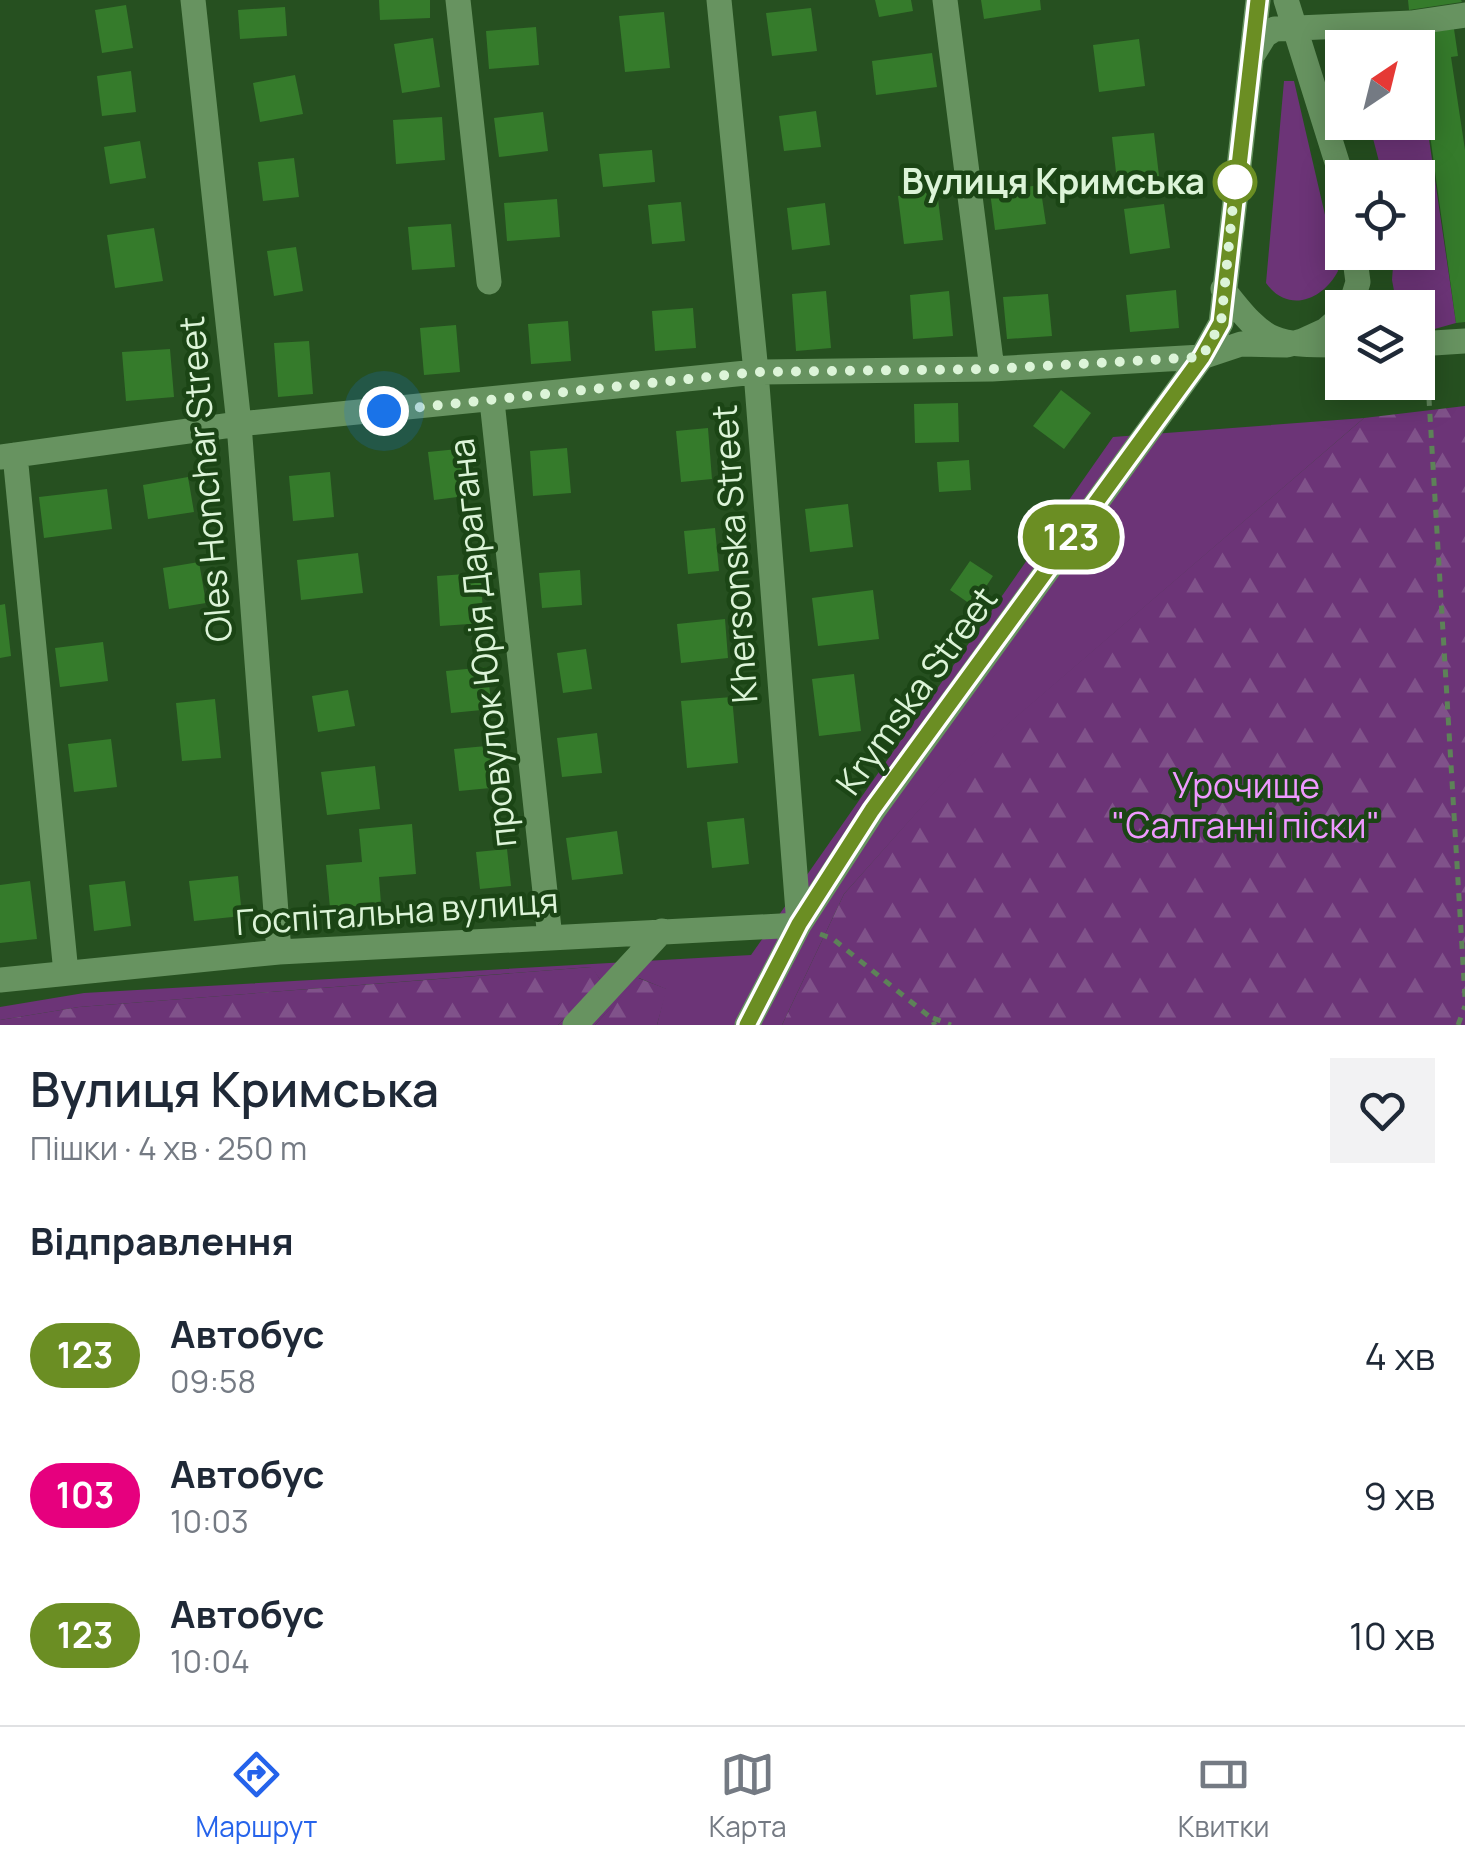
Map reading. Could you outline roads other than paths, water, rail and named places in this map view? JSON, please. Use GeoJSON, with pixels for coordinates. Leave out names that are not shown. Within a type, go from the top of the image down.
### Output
{"type":"FeatureCollection","features":[{"type":"Feature","properties":{"kind":"street","name":"Oles Honchar Street"},"geometry":{"type":"LineString","coordinates":[[193,0],[239,424],[279,952]]}},
{"type":"Feature","properties":{"kind":"street"},"geometry":{"type":"LineString","coordinates":[[458,0],[489,282]]}},
{"type":"Feature","properties":{"kind":"street","name":"Khersonska Street"},"geometry":{"type":"LineString","coordinates":[[718,0],[756,372],[799,924]]}},
{"type":"Feature","properties":{"kind":"street"},"geometry":{"type":"LineString","coordinates":[[945,0],[992,369]]}},
{"type":"Feature","properties":{"kind":"street","name":"Krymska Street"},"geometry":{"type":"LineString","coordinates":[[747,1025],[799,924],[872,810],[1202,357],[1221,323],[1258,0]]}},
{"type":"Feature","properties":{"kind":"street"},"geometry":{"type":"LineString","coordinates":[[1286,0],[1337,160]]}},
{"type":"Feature","properties":{"kind":"street"},"geometry":{"type":"LineString","coordinates":[[1249,61],[1265,35],[1275,29],[1411,23],[1465,15]]}},
{"type":"Feature","properties":{"kind":"street"},"geometry":{"type":"LineString","coordinates":[[1356,270],[1356,290]]}},
{"type":"Feature","properties":{"kind":"street"},"geometry":{"type":"LineString","coordinates":[[1358,282],[1364,290]]}},
{"type":"Feature","properties":{"kind":"street"},"geometry":{"type":"LineString","coordinates":[[1223,289],[1262,332],[1287,345],[1314,337],[1325,329]]}},
{"type":"Feature","properties":{"kind":"street"},"geometry":{"type":"LineString","coordinates":[[1435,342],[1465,341]]}},
{"type":"Feature","properties":{"kind":"street"},"geometry":{"type":"LineString","coordinates":[[66,973],[7,456],[239,424],[756,372],[992,369],[1202,357],[1241,344],[1325,344]]}},
{"type":"Feature","properties":{"kind":"street","name":"провулок Юрія Дарагана"},"geometry":{"type":"LineString","coordinates":[[492,401],[550,938]]}},
{"type":"Feature","properties":{"kind":"street","name":"Госпітальна вулиця"},"geometry":{"type":"LineString","coordinates":[[0,980],[279,952],[799,924]]}},
{"type":"Feature","properties":{"kind":"street"},"geometry":{"type":"LineString","coordinates":[[575,1025],[662,932]]}},
{"type":"Feature","properties":{"kind":"place","name":"Вулиця Кримська"},"geometry":{"type":"Point","coordinates":[1235,182]}},
{"type":"Feature","properties":{"kind":"park label","name":"Урочище \"Салганні піски\""},"geometry":{"type":"Point","coordinates":[1246,806]}}]}
